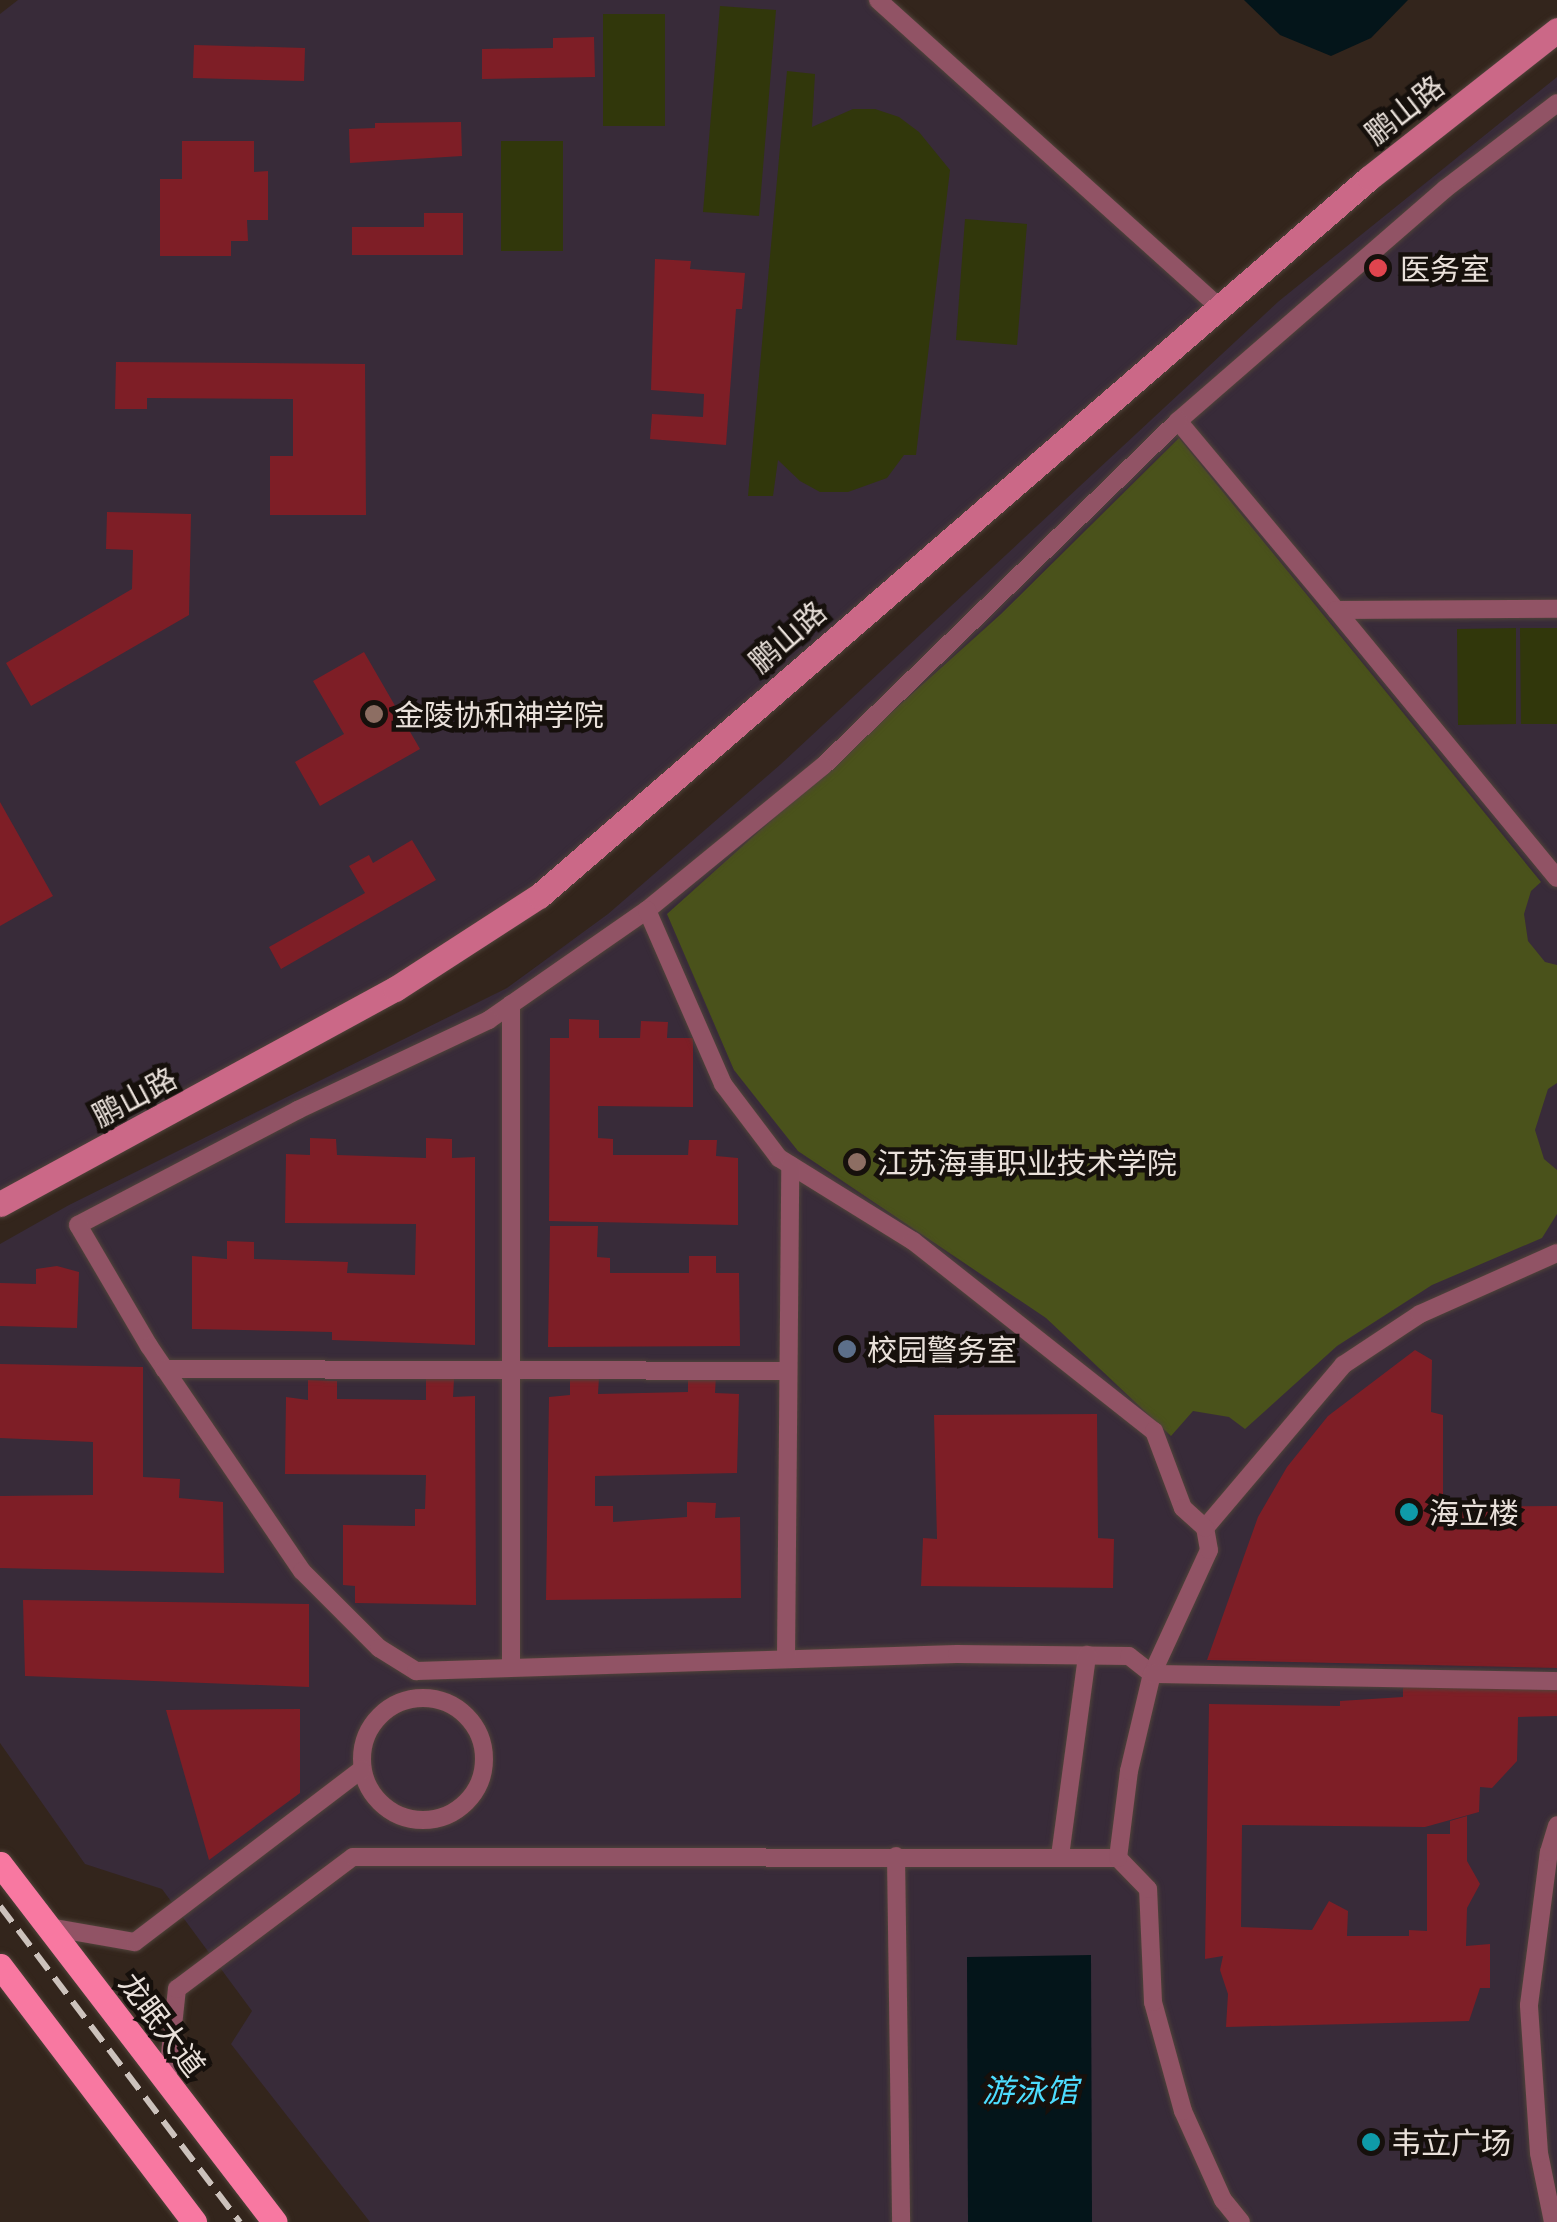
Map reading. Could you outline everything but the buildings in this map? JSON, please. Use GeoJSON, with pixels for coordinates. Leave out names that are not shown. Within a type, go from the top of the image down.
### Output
{"type":"FeatureCollection","features":[{"type":"Feature","properties":{"kind":"main road","name":"龙眠大道"},"geometry":{"type":"LineString","coordinates":[[0,1864],[275,2222]]}},
{"type":"Feature","properties":{"kind":"main road"},"geometry":{"type":"LineString","coordinates":[[0,1966],[194,2222]]}},
{"type":"Feature","properties":{"kind":"street"},"geometry":{"type":"LineString","coordinates":[[878,0],[1219,307]]}},
{"type":"Feature","properties":{"kind":"street","name":"鹏山路"},"geometry":{"type":"LineString","coordinates":[[0,1204],[395,989],[538,896],[1369,178],[1557,30]]}},
{"type":"Feature","properties":{"kind":"street"},"geometry":{"type":"LineString","coordinates":[[1557,103],[1445,189],[1178,421],[823,766],[646,910],[489,1020],[298,1110],[78,1225],[164,1368],[302,1571],[379,1648],[416,1671],[786,1659],[1087,1655],[1129,1656],[1152,1674],[1557,1681]]}},
{"type":"Feature","properties":{"kind":"street"},"geometry":{"type":"LineString","coordinates":[[1178,421],[1557,878]]}},
{"type":"Feature","properties":{"kind":"street"},"geometry":{"type":"LineString","coordinates":[[1336,610],[1557,609]]}},
{"type":"Feature","properties":{"kind":"street"},"geometry":{"type":"LineString","coordinates":[[646,910],[723,1084],[779,1158],[912,1241],[1154,1431],[1184,1508],[1206,1528],[1208,1550],[1152,1674],[1128,1771],[1118,1858]]}},
{"type":"Feature","properties":{"kind":"street"},"geometry":{"type":"LineString","coordinates":[[511,1004],[511,1666]]}},
{"type":"Feature","properties":{"kind":"street"},"geometry":{"type":"LineString","coordinates":[[786,1659],[790,1165]]}},
{"type":"Feature","properties":{"kind":"street"},"geometry":{"type":"LineString","coordinates":[[1206,1528],[1343,1365],[1420,1314],[1557,1253]]}},
{"type":"Feature","properties":{"kind":"street"},"geometry":{"type":"LineString","coordinates":[[164,1368],[788,1371]]}},
{"type":"Feature","properties":{"kind":"street"},"geometry":{"type":"LineString","coordinates":[[1060,1856],[1087,1655]]}},
{"type":"Feature","properties":{"kind":"street"},"geometry":{"type":"LineString","coordinates":[[413,1698],[416,1671]]}},
{"type":"Feature","properties":{"kind":"street"},"geometry":{"type":"LineString","coordinates":[[413,1698],[433,1698],[468,1715],[485,1750],[476,1791],[462,1807],[443,1817],[422,1821],[383,1806],[369,1790],[362,1770],[368,1731],[379,1715],[413,1698]]}},
{"type":"Feature","properties":{"kind":"street"},"geometry":{"type":"LineString","coordinates":[[48,1926],[135,1942],[362,1770]]}},
{"type":"Feature","properties":{"kind":"street"},"geometry":{"type":"LineString","coordinates":[[422,1821],[422,1857]]}},
{"type":"Feature","properties":{"kind":"street"},"geometry":{"type":"LineString","coordinates":[[1553,2222],[1539,2154],[1529,2005],[1548,1852],[1557,1825]]}},
{"type":"Feature","properties":{"kind":"street"},"geometry":{"type":"LineString","coordinates":[[896,1856],[901,2222]]}},
{"type":"Feature","properties":{"kind":"street"},"geometry":{"type":"LineString","coordinates":[[167,2082],[177,1989],[353,1857],[1118,1858],[1148,1889],[1154,2002],[1183,2112],[1223,2200],[1240,2222]]}},
{"type":"Feature","properties":{"kind":"shaded area","name":"金陵协和神学院"},"geometry":{"type":"Polygon","coordinates":[[[18,0],[878,0],[1219,307],[538,896],[0,1204],[0,14],[18,0]]]}},
{"type":"Feature","properties":{"kind":"shaded area","name":"江苏海事职业技术学院"},"geometry":{"type":"Polygon","coordinates":[[[1557,77],[1557,2222],[370,2222],[231,2044],[252,2011],[162,1889],[85,1864],[0,1743],[0,1244],[69,1205],[507,988],[608,914],[781,764],[1279,301],[1557,77]]]}},
{"type":"Feature","properties":{"kind":"green space"},"geometry":{"type":"Polygon","coordinates":[[[720,6],[776,10],[759,216],[703,212],[720,6]]]}},
{"type":"Feature","properties":{"kind":"green space"},"geometry":{"type":"Polygon","coordinates":[[[603,14],[665,14],[665,126],[603,126],[603,14]]]}},
{"type":"Feature","properties":{"kind":"green space"},"geometry":{"type":"Polygon","coordinates":[[[787,71],[815,74],[812,127],[853,109],[875,109],[899,117],[919,132],[950,170],[916,455],[904,455],[887,478],[848,492],[820,492],[800,481],[778,460],[773,496],[748,496],[787,71]]]}},
{"type":"Feature","properties":{"kind":"green space"},"geometry":{"type":"Polygon","coordinates":[[[501,141],[563,141],[563,251],[501,251],[501,141]]]}},
{"type":"Feature","properties":{"kind":"green space"},"geometry":{"type":"Polygon","coordinates":[[[965,219],[1027,224],[1017,345],[956,340],[965,219]]]}},
{"type":"Feature","properties":{"kind":"green space"},"geometry":{"type":"Polygon","coordinates":[[[1179,438],[1541,882],[1531,891],[1524,914],[1528,941],[1545,962],[1557,965],[1557,1083],[1548,1089],[1535,1130],[1544,1159],[1557,1170],[1557,1214],[1542,1238],[1432,1285],[1337,1346],[1245,1429],[1229,1417],[1193,1411],[1171,1436],[1046,1318],[798,1151],[734,1070],[667,914],[1001,614],[1179,438]]]}},
{"type":"Feature","properties":{"kind":"green space"},"geometry":{"type":"Polygon","coordinates":[[[1516,628],[1516,724],[1458,725],[1457,629],[1516,628]]]}},
{"type":"Feature","properties":{"kind":"green space"},"geometry":{"type":"Polygon","coordinates":[[[1520,628],[1557,628],[1557,724],[1521,724],[1520,628]]]}},
{"type":"Feature","properties":{"kind":"water"},"geometry":{"type":"Polygon","coordinates":[[[1244,0],[1408,0],[1371,38],[1331,56],[1280,35],[1244,0]]]}},
{"type":"Feature","properties":{"kind":"water","name":"游泳馆"},"geometry":{"type":"Polygon","coordinates":[[[1091,1955],[1092,2222],[968,2222],[967,1957],[1091,1955]]]}},
{"type":"Feature","properties":{"kind":"railway"},"geometry":{"type":"LineString","coordinates":[[0,1906],[240,2222]]}},
{"type":"Feature","properties":{"kind":"place","name":"医务室"},"geometry":{"type":"Point","coordinates":[1378,268]}},
{"type":"Feature","properties":{"kind":"place","name":"金陵协和神学院"},"geometry":{"type":"Point","coordinates":[374,714]}},
{"type":"Feature","properties":{"kind":"place","name":"江苏海事职业技术学院"},"geometry":{"type":"Point","coordinates":[857,1162]}},
{"type":"Feature","properties":{"kind":"place","name":"校园警务室"},"geometry":{"type":"Point","coordinates":[847,1349]}},
{"type":"Feature","properties":{"kind":"place","name":"海立楼"},"geometry":{"type":"Point","coordinates":[1409,1512]}},
{"type":"Feature","properties":{"kind":"place","name":"韦立广场"},"geometry":{"type":"Point","coordinates":[1371,2142]}}]}
